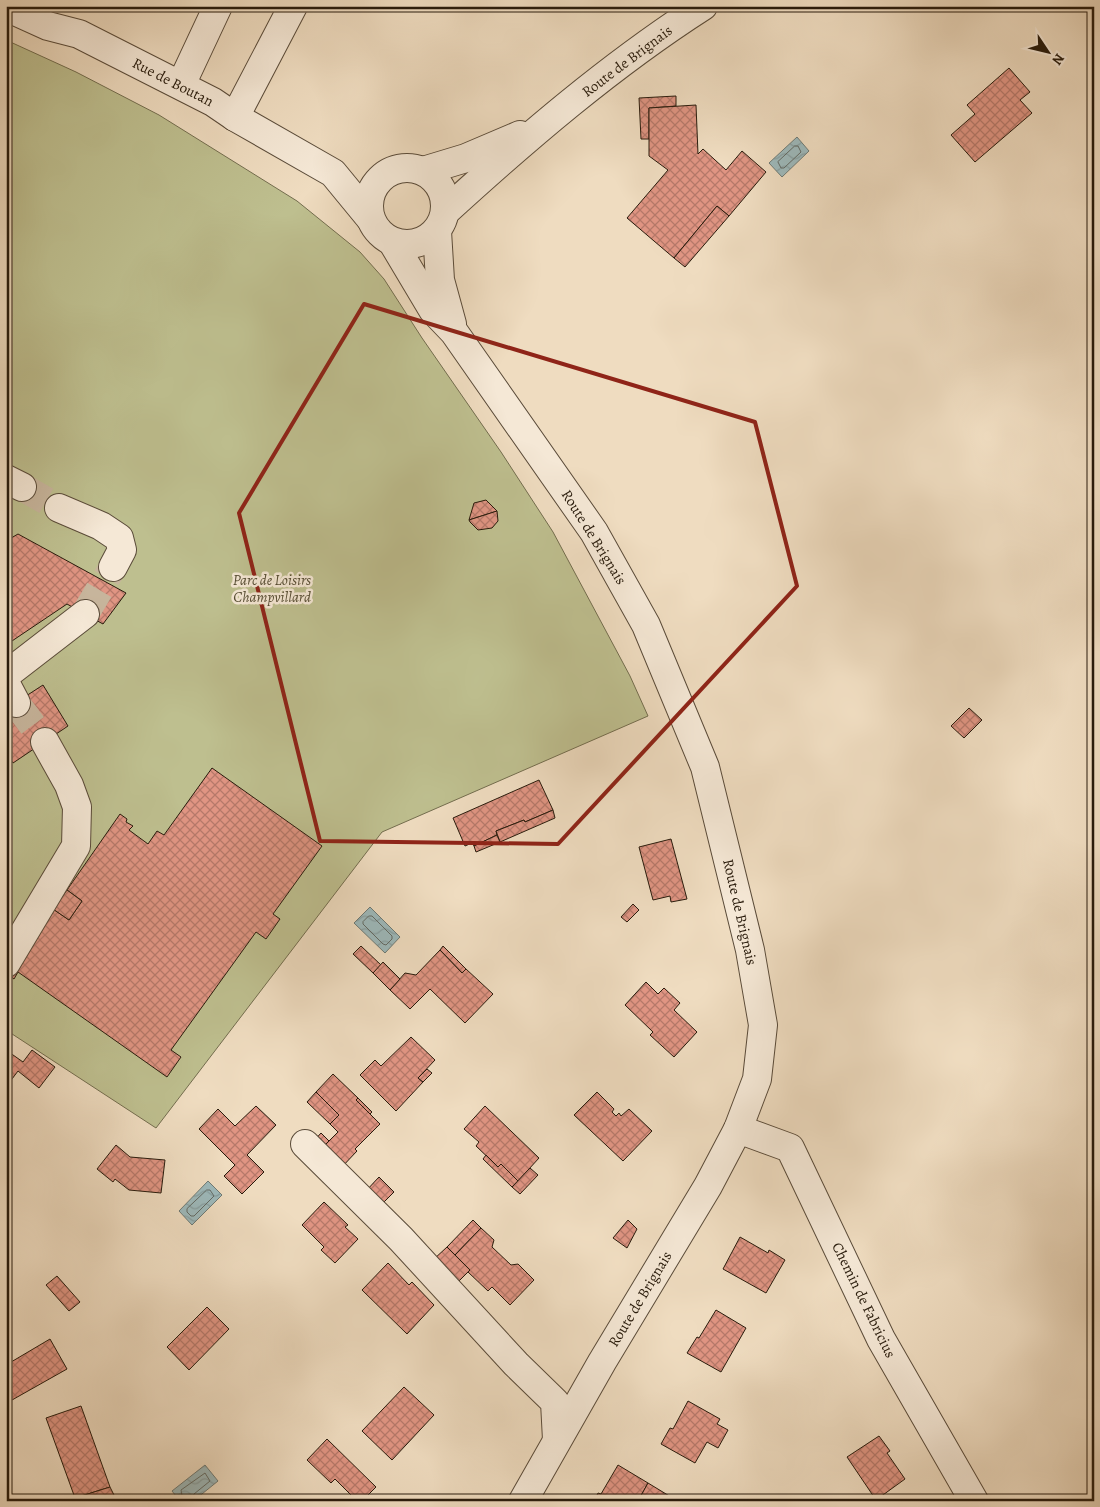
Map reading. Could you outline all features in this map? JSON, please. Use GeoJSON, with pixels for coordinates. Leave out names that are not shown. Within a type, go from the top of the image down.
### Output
{"type":"FeatureCollection","features":[{"type":"Feature","properties":{"kind":"street"},"geometry":{"type":"LineString","coordinates":[[181,85],[218,6]]}},
{"type":"Feature","properties":{"kind":"street"},"geometry":{"type":"LineString","coordinates":[[236,117],[293,6]]}},
{"type":"Feature","properties":{"kind":"street","name":"Route de Brignais"},"geometry":{"type":"LineString","coordinates":[[454,332],[440,280],[441,221],[482,178],[553,119],[663,32],[703,6]]}},
{"type":"Feature","properties":{"kind":"street","name":"Rue de Boutan"},"geometry":{"type":"LineString","coordinates":[[6,7],[48,26],[79,34],[213,102],[333,173],[370,218]]}},
{"type":"Feature","properties":{"kind":"street","name":"Route de Brignais"},"geometry":{"type":"LineString","coordinates":[[423,171],[466,158],[509,141],[553,119]]}},
{"type":"Feature","properties":{"kind":"street"},"geometry":{"type":"LineString","coordinates":[[397,169],[417,169],[423,171],[434,179],[441,188],[445,201],[441,221],[427,240],[409,245],[393,243],[382,236],[370,218],[369,197],[374,185],[385,175],[397,169]]}},
{"type":"Feature","properties":{"kind":"street","name":"Rue de Boutan"},"geometry":{"type":"LineString","coordinates":[[333,173],[385,175]]}},
{"type":"Feature","properties":{"kind":"street","name":"Route de Brignais"},"geometry":{"type":"LineString","coordinates":[[393,243],[433,310],[454,332],[594,532],[646,625],[705,767],[750,950],[763,1025],[757,1079],[738,1129],[708,1186],[602,1362],[523,1501]]}},
{"type":"Feature","properties":{"kind":"street"},"geometry":{"type":"LineString","coordinates":[[59,508],[101,526],[119,538],[122,550],[113,567]]}},
{"type":"Feature","properties":{"kind":"street"},"geometry":{"type":"LineString","coordinates":[[6,675],[85,614]]}},
{"type":"Feature","properties":{"kind":"street"},"geometry":{"type":"LineString","coordinates":[[6,963],[76,846],[77,807],[69,785],[45,742]]}},
{"type":"Feature","properties":{"kind":"street","name":"Chemin de Fabricius"},"geometry":{"type":"LineString","coordinates":[[738,1129],[790,1148],[881,1339],[971,1500]]}},
{"type":"Feature","properties":{"kind":"street"},"geometry":{"type":"LineString","coordinates":[[305,1144],[401,1239],[516,1364],[556,1402],[557,1440]]}},
{"type":"Feature","properties":{"kind":"highlighted area"},"geometry":{"type":"Polygon","coordinates":[[[364,304],[755,422],[797,586],[558,844],[320,841],[239,513],[364,304]]]}},
{"type":"Feature","properties":{"kind":"green space","name":"Parc de Loisirs Champvillard"},"geometry":{"type":"Polygon","coordinates":[[[6,40],[76,72],[159,115],[297,201],[360,252],[384,279],[553,532],[630,676],[648,716],[382,832],[156,1128],[6,1030],[6,40]]]}},
{"type":"Feature","properties":{"kind":"water"},"geometry":{"type":"Polygon","coordinates":[[[797,137],[809,151],[782,177],[769,163],[797,137]]]}},
{"type":"Feature","properties":{"kind":"water"},"geometry":{"type":"Polygon","coordinates":[[[370,907],[400,937],[385,953],[354,923],[370,907]]]}},
{"type":"Feature","properties":{"kind":"water"},"geometry":{"type":"Polygon","coordinates":[[[208,1181],[222,1195],[192,1225],[179,1211],[208,1181]]]}},
{"type":"Feature","properties":{"kind":"water"},"geometry":{"type":"Polygon","coordinates":[[[205,1465],[218,1481],[197,1498],[198,1501],[180,1501],[172,1491],[205,1465]]]}},
{"type":"Feature","properties":{"kind":"building"},"geometry":{"type":"Polygon","coordinates":[[[1009,68],[1030,92],[1020,100],[1032,113],[975,162],[951,135],[975,114],[967,105],[1009,68]]]}},
{"type":"Feature","properties":{"kind":"building"},"geometry":{"type":"Polygon","coordinates":[[[676,96],[676,106],[649,108],[649,139],[641,139],[639,98],[676,96]]]}},
{"type":"Feature","properties":{"kind":"building"},"geometry":{"type":"Polygon","coordinates":[[[696,105],[698,154],[703,149],[726,170],[742,151],[766,172],[729,216],[717,206],[674,258],[627,218],[668,170],[649,156],[649,108],[696,105]]]}},
{"type":"Feature","properties":{"kind":"building"},"geometry":{"type":"Polygon","coordinates":[[[717,206],[729,216],[685,267],[674,258],[717,206]]]}},
{"type":"Feature","properties":{"kind":"building"},"geometry":{"type":"Polygon","coordinates":[[[486,500],[497,511],[469,520],[474,503],[486,500]]]}},
{"type":"Feature","properties":{"kind":"building"},"geometry":{"type":"Polygon","coordinates":[[[497,511],[498,521],[492,528],[478,530],[469,520],[497,511]]]}},
{"type":"Feature","properties":{"kind":"building"},"geometry":{"type":"Polygon","coordinates":[[[18,534],[126,593],[103,624],[67,604],[6,645],[6,541],[18,534]]]}},
{"type":"Feature","properties":{"kind":"building"},"geometry":{"type":"Polygon","coordinates":[[[43,685],[68,726],[13,763],[6,752],[6,709],[43,685]]]}},
{"type":"Feature","properties":{"kind":"building"},"geometry":{"type":"Polygon","coordinates":[[[969,708],[982,720],[964,738],[951,726],[969,708]]]}},
{"type":"Feature","properties":{"kind":"building"},"geometry":{"type":"Polygon","coordinates":[[[212,768],[322,846],[273,914],[280,919],[266,939],[256,932],[171,1050],[181,1057],[167,1077],[18,972],[14,979],[7,974],[53,909],[69,920],[82,901],[67,890],[120,814],[127,819],[126,822],[133,826],[129,830],[148,844],[157,831],[164,835],[212,768]]]}},
{"type":"Feature","properties":{"kind":"building"},"geometry":{"type":"Polygon","coordinates":[[[539,780],[553,810],[525,822],[524,820],[496,831],[497,835],[474,846],[472,843],[465,846],[453,818],[539,780]]]}},
{"type":"Feature","properties":{"kind":"building"},"geometry":{"type":"Polygon","coordinates":[[[553,810],[555,818],[500,842],[496,831],[524,820],[525,822],[553,810]]]}},
{"type":"Feature","properties":{"kind":"building"},"geometry":{"type":"Polygon","coordinates":[[[497,835],[500,842],[476,852],[474,846],[497,835]]]}},
{"type":"Feature","properties":{"kind":"building"},"geometry":{"type":"Polygon","coordinates":[[[671,839],[687,899],[671,902],[670,896],[653,900],[639,847],[671,839]]]}},
{"type":"Feature","properties":{"kind":"building"},"geometry":{"type":"Polygon","coordinates":[[[67,890],[82,901],[69,920],[53,909],[67,890]]]}},
{"type":"Feature","properties":{"kind":"building"},"geometry":{"type":"Polygon","coordinates":[[[633,904],[639,910],[627,922],[621,917],[633,904]]]}},
{"type":"Feature","properties":{"kind":"building"},"geometry":{"type":"Polygon","coordinates":[[[361,946],[381,965],[373,973],[353,954],[361,946]]]}},
{"type":"Feature","properties":{"kind":"building"},"geometry":{"type":"Polygon","coordinates":[[[443,946],[466,969],[462,973],[440,950],[443,946]]]}},
{"type":"Feature","properties":{"kind":"building"},"geometry":{"type":"Polygon","coordinates":[[[440,950],[462,973],[466,969],[493,994],[465,1023],[430,989],[410,1009],[390,990],[405,973],[416,975],[440,950]]]}},
{"type":"Feature","properties":{"kind":"building"},"geometry":{"type":"Polygon","coordinates":[[[383,962],[400,979],[390,990],[373,973],[383,962]]]}},
{"type":"Feature","properties":{"kind":"building"},"geometry":{"type":"Polygon","coordinates":[[[646,982],[658,994],[664,988],[680,1003],[674,1010],[697,1032],[674,1057],[650,1035],[653,1032],[625,1005],[646,982]]]}},
{"type":"Feature","properties":{"kind":"building"},"geometry":{"type":"Polygon","coordinates":[[[411,1037],[435,1060],[418,1078],[423,1082],[396,1111],[360,1075],[375,1060],[381,1066],[411,1037]]]}},
{"type":"Feature","properties":{"kind":"building"},"geometry":{"type":"Polygon","coordinates":[[[6,1050],[23,1062],[32,1050],[55,1067],[39,1088],[18,1071],[6,1087],[6,1050]]]}},
{"type":"Feature","properties":{"kind":"building"},"geometry":{"type":"Polygon","coordinates":[[[427,1069],[432,1073],[423,1082],[418,1078],[427,1069]]]}},
{"type":"Feature","properties":{"kind":"building"},"geometry":{"type":"Polygon","coordinates":[[[333,1074],[358,1098],[356,1100],[380,1124],[355,1149],[357,1151],[340,1169],[321,1149],[338,1132],[330,1124],[339,1115],[316,1092],[333,1074]]]}},
{"type":"Feature","properties":{"kind":"building"},"geometry":{"type":"Polygon","coordinates":[[[316,1092],[339,1115],[330,1124],[307,1102],[316,1092]]]}},
{"type":"Feature","properties":{"kind":"building"},"geometry":{"type":"Polygon","coordinates":[[[597,1092],[614,1109],[612,1112],[616,1116],[619,1113],[621,1116],[629,1109],[652,1131],[623,1161],[574,1115],[597,1092]]]}},
{"type":"Feature","properties":{"kind":"building"},"geometry":{"type":"Polygon","coordinates":[[[358,1098],[372,1112],[370,1114],[356,1100],[358,1098]]]}},
{"type":"Feature","properties":{"kind":"building"},"geometry":{"type":"Polygon","coordinates":[[[256,1106],[276,1125],[247,1155],[264,1172],[242,1194],[224,1176],[235,1165],[199,1129],[218,1109],[235,1126],[256,1106]]]}},
{"type":"Feature","properties":{"kind":"building"},"geometry":{"type":"Polygon","coordinates":[[[485,1106],[539,1158],[518,1181],[501,1164],[498,1167],[476,1146],[479,1142],[464,1129],[485,1106]]]}},
{"type":"Feature","properties":{"kind":"building"},"geometry":{"type":"Polygon","coordinates":[[[321,1133],[329,1141],[321,1149],[313,1142],[321,1133]]]}},
{"type":"Feature","properties":{"kind":"building"},"geometry":{"type":"Polygon","coordinates":[[[116,1145],[130,1157],[165,1160],[161,1193],[129,1190],[115,1179],[113,1182],[97,1169],[116,1145]]]}},
{"type":"Feature","properties":{"kind":"building"},"geometry":{"type":"Polygon","coordinates":[[[486,1155],[498,1167],[501,1164],[518,1181],[512,1187],[483,1159],[486,1155]]]}},
{"type":"Feature","properties":{"kind":"building"},"geometry":{"type":"Polygon","coordinates":[[[530,1168],[538,1175],[520,1194],[512,1187],[530,1168]]]}},
{"type":"Feature","properties":{"kind":"building"},"geometry":{"type":"Polygon","coordinates":[[[379,1177],[394,1192],[379,1207],[365,1192],[379,1177]]]}},
{"type":"Feature","properties":{"kind":"building"},"geometry":{"type":"Polygon","coordinates":[[[324,1202],[348,1225],[345,1227],[358,1239],[335,1263],[321,1250],[324,1247],[302,1225],[324,1202]]]}},
{"type":"Feature","properties":{"kind":"building"},"geometry":{"type":"Polygon","coordinates":[[[473,1220],[481,1228],[455,1255],[447,1247],[473,1220]]]}},
{"type":"Feature","properties":{"kind":"building"},"geometry":{"type":"Polygon","coordinates":[[[628,1220],[637,1229],[627,1248],[613,1238],[628,1220]]]}},
{"type":"Feature","properties":{"kind":"building"},"geometry":{"type":"Polygon","coordinates":[[[481,1228],[494,1240],[492,1247],[511,1265],[518,1264],[534,1280],[510,1305],[492,1287],[488,1291],[468,1272],[470,1270],[455,1255],[481,1228]]]}},
{"type":"Feature","properties":{"kind":"building"},"geometry":{"type":"Polygon","coordinates":[[[740,1237],[768,1253],[769,1250],[785,1260],[766,1293],[723,1269],[740,1237]]]}},
{"type":"Feature","properties":{"kind":"building"},"geometry":{"type":"Polygon","coordinates":[[[447,1247],[470,1270],[457,1283],[433,1260],[447,1247]]]}},
{"type":"Feature","properties":{"kind":"building"},"geometry":{"type":"Polygon","coordinates":[[[388,1263],[409,1285],[412,1282],[434,1305],[407,1334],[362,1290],[388,1263]]]}},
{"type":"Feature","properties":{"kind":"building"},"geometry":{"type":"Polygon","coordinates":[[[57,1276],[80,1302],[69,1311],[46,1285],[57,1276]]]}},
{"type":"Feature","properties":{"kind":"building"},"geometry":{"type":"Polygon","coordinates":[[[207,1307],[229,1329],[189,1370],[167,1347],[207,1307]]]}},
{"type":"Feature","properties":{"kind":"building"},"geometry":{"type":"Polygon","coordinates":[[[716,1310],[746,1328],[721,1372],[687,1353],[697,1337],[699,1338],[716,1310]]]}},
{"type":"Feature","properties":{"kind":"building"},"geometry":{"type":"Polygon","coordinates":[[[50,1339],[67,1369],[12,1400],[6,1390],[6,1365],[50,1339]]]}},
{"type":"Feature","properties":{"kind":"building"},"geometry":{"type":"Polygon","coordinates":[[[404,1387],[434,1415],[392,1460],[362,1431],[404,1387]]]}},
{"type":"Feature","properties":{"kind":"building"},"geometry":{"type":"Polygon","coordinates":[[[688,1401],[720,1419],[717,1424],[728,1430],[718,1448],[707,1442],[695,1463],[661,1444],[670,1428],[673,1429],[688,1401]]]}},
{"type":"Feature","properties":{"kind":"building"},"geometry":{"type":"Polygon","coordinates":[[[81,1406],[110,1487],[75,1498],[46,1418],[81,1406]]]}},
{"type":"Feature","properties":{"kind":"building"},"geometry":{"type":"Polygon","coordinates":[[[879,1436],[890,1451],[887,1453],[905,1479],[876,1500],[847,1457],[879,1436]]]}},
{"type":"Feature","properties":{"kind":"building"},"geometry":{"type":"Polygon","coordinates":[[[327,1439],[376,1487],[362,1501],[357,1501],[335,1479],[331,1483],[307,1460],[327,1439]]]}},
{"type":"Feature","properties":{"kind":"building"},"geometry":{"type":"Polygon","coordinates":[[[618,1465],[648,1483],[638,1501],[594,1501],[598,1493],[601,1494],[618,1465]]]}},
{"type":"Feature","properties":{"kind":"building"},"geometry":{"type":"Polygon","coordinates":[[[648,1483],[671,1497],[669,1501],[638,1501],[648,1483]]]}},
{"type":"Feature","properties":{"kind":"building"},"geometry":{"type":"Polygon","coordinates":[[[110,1487],[117,1501],[76,1501],[75,1498],[110,1487]]]}},
{"type":"Feature","properties":{"kind":"tunnel"},"geometry":{"type":"LineString","coordinates":[[22,487],[59,508]]}},
{"type":"Feature","properties":{"kind":"tunnel"},"geometry":{"type":"LineString","coordinates":[[85,614],[113,567]]}},
{"type":"Feature","properties":{"kind":"tunnel"},"geometry":{"type":"LineString","coordinates":[[16,703],[45,742]]}}]}
